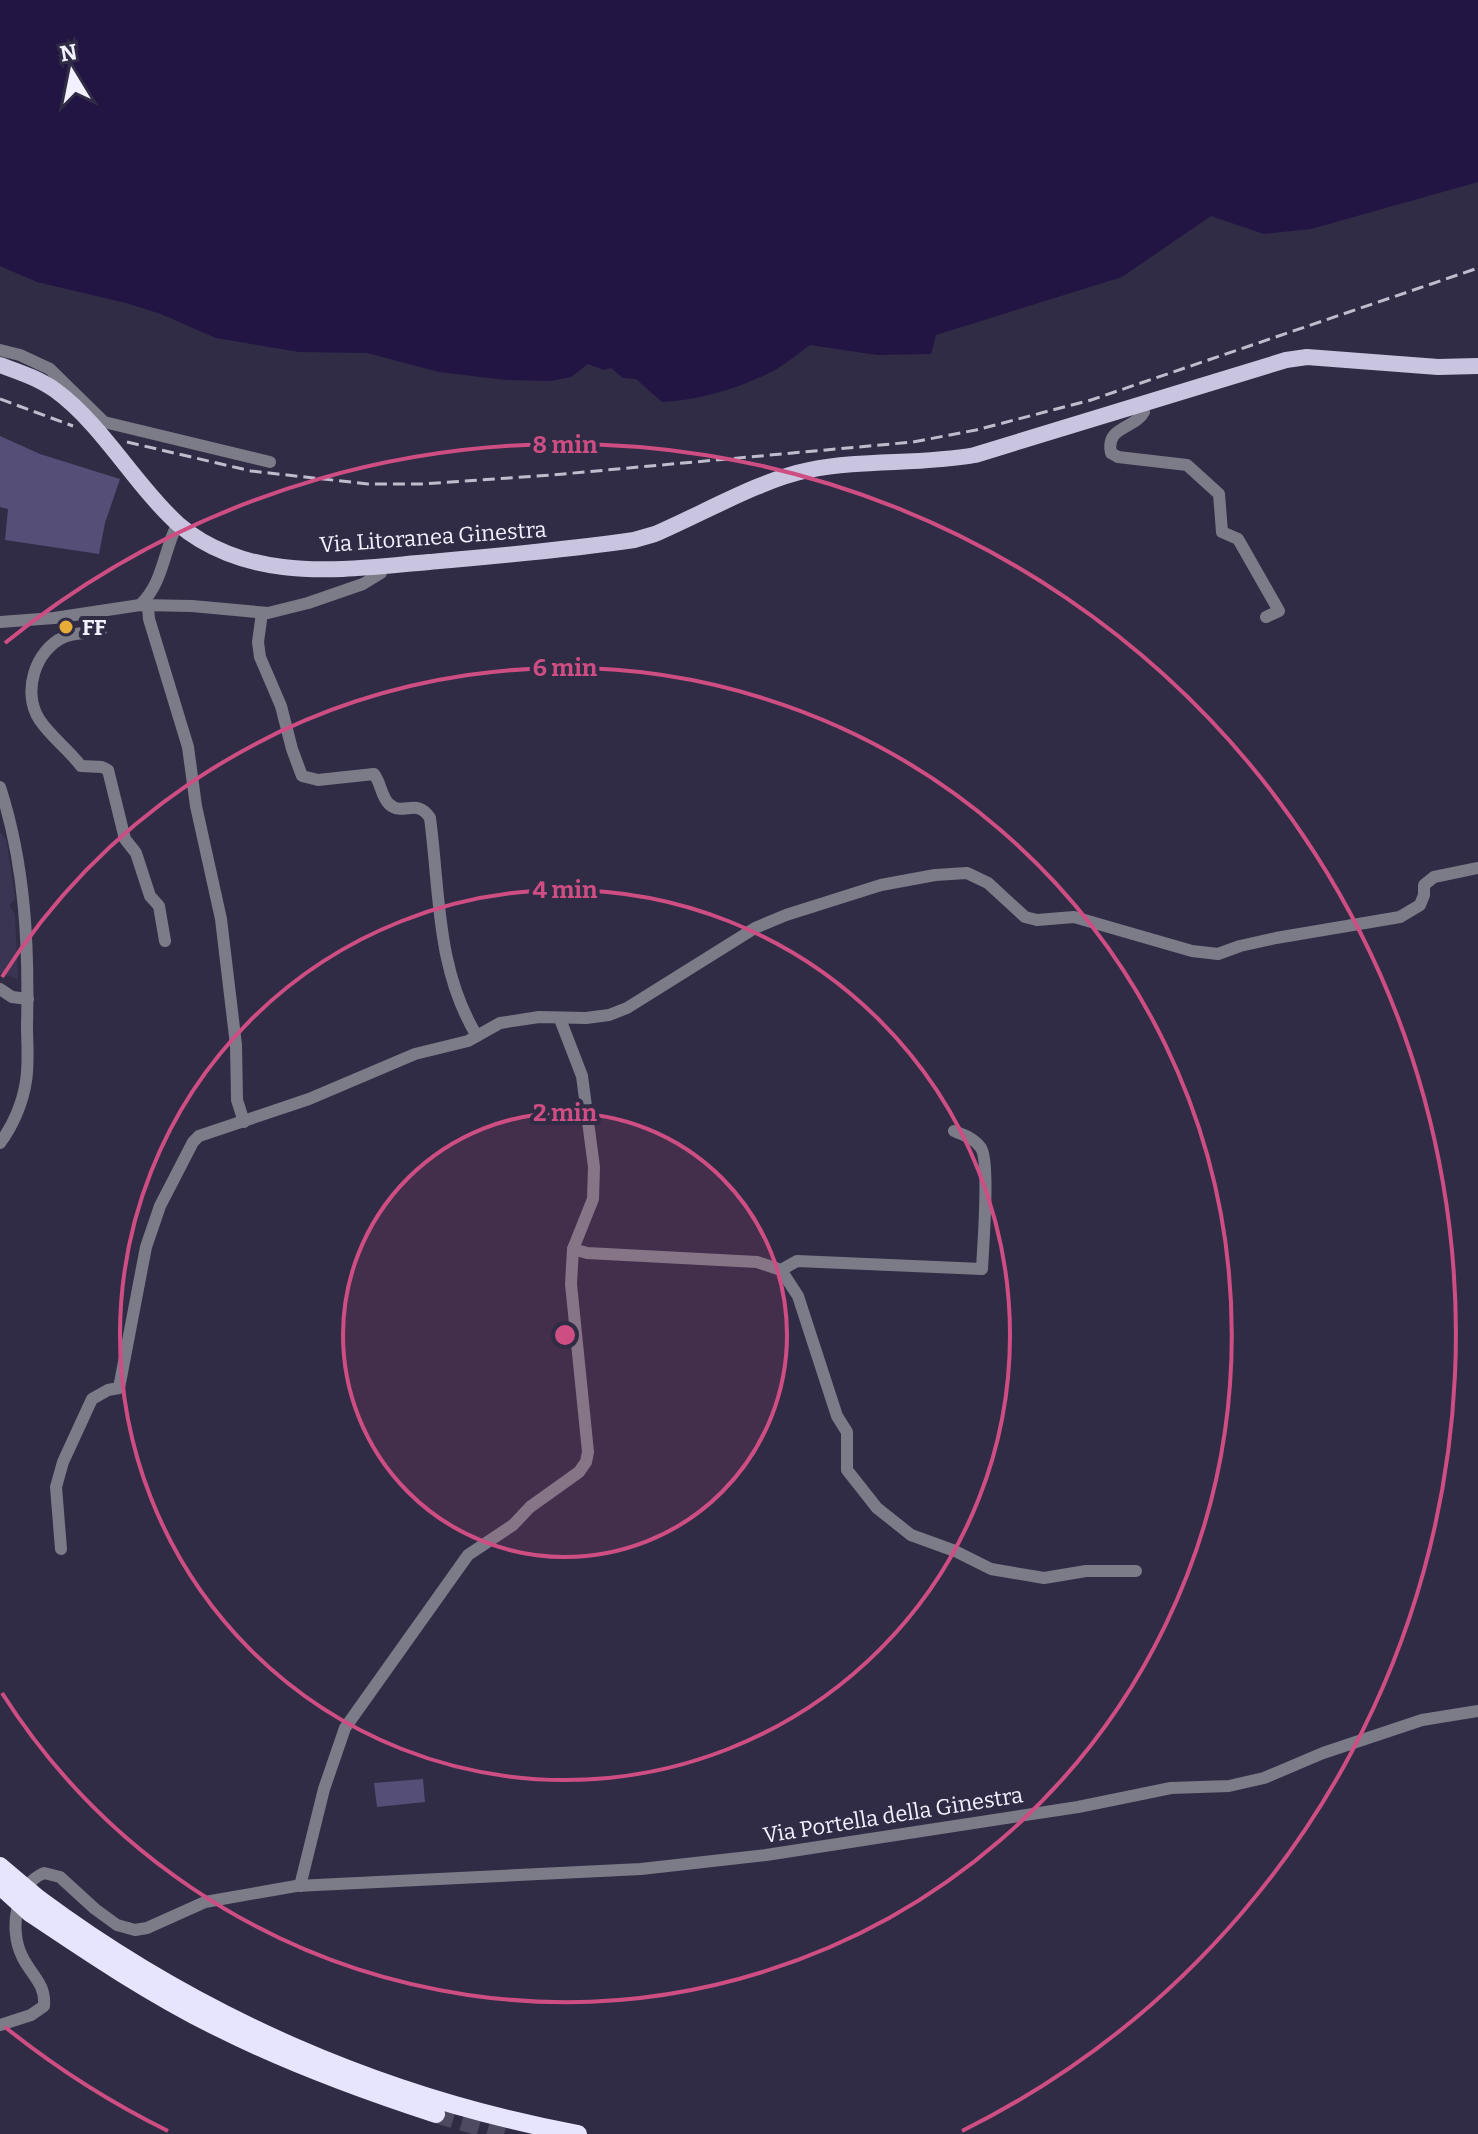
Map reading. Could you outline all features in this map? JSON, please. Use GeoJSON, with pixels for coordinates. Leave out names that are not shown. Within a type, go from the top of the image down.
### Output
{"type":"FeatureCollection","features":[{"type":"Feature","properties":{"kind":"highway"},"geometry":{"type":"LineString","coordinates":[[0,1866],[34,1906],[123,1975],[218,2028],[322,2074],[436,2114]]}},
{"type":"Feature","properties":{"kind":"highway"},"geometry":{"type":"LineString","coordinates":[[0,1886],[155,1977],[288,2045],[365,2077],[463,2108],[578,2134]]}},
{"type":"Feature","properties":{"kind":"main road","name":"Via Litoranea Ginestra"},"geometry":{"type":"LineString","coordinates":[[0,365],[41,382],[72,405],[178,523],[223,552],[282,567],[325,569],[634,540],[809,470],[942,461],[975,455],[1286,360],[1307,357],[1438,367],[1478,366]]}},
{"type":"Feature","properties":{"kind":"street"},"geometry":{"type":"LineString","coordinates":[[0,350],[50,369],[104,422],[270,462]]}},
{"type":"Feature","properties":{"kind":"street"},"geometry":{"type":"LineString","coordinates":[[1141,404],[1144,412],[1140,419],[1121,427],[1112,437],[1111,453],[1118,457],[1187,465],[1219,494],[1222,532],[1238,539],[1279,611],[1266,617]]}},
{"type":"Feature","properties":{"kind":"street"},"geometry":{"type":"LineString","coordinates":[[144,606],[161,575],[178,523]]}},
{"type":"Feature","properties":{"kind":"street"},"geometry":{"type":"LineString","coordinates":[[0,622],[144,606],[192,606],[262,613],[308,603],[363,584],[381,573],[381,566]]}},
{"type":"Feature","properties":{"kind":"street"},"geometry":{"type":"LineString","coordinates":[[144,606],[188,747],[196,806],[221,919],[236,1045],[237,1100],[244,1122]]}},
{"type":"Feature","properties":{"kind":"street"},"geometry":{"type":"LineString","coordinates":[[100,613],[101,630],[64,637],[47,651],[36,666],[31,692],[40,720],[81,766],[108,770],[125,839],[136,853],[150,896],[159,906],[165,941]]}},
{"type":"Feature","properties":{"kind":"street"},"geometry":{"type":"LineString","coordinates":[[262,613],[258,642],[260,657],[281,706],[302,776],[318,780],[374,774],[392,807],[418,807],[426,811],[430,818],[441,935],[452,982],[477,1036]]}},
{"type":"Feature","properties":{"kind":"street"},"geometry":{"type":"LineString","coordinates":[[0,787],[4,813],[18,853],[24,896],[28,999],[26,1081],[15,1118],[0,1143]]}},
{"type":"Feature","properties":{"kind":"street"},"geometry":{"type":"LineString","coordinates":[[61,1549],[56,1487],[63,1462],[92,1399],[119,1388],[146,1247],[160,1206],[199,1136],[309,1099],[415,1054],[448,1047],[500,1023],[539,1017],[560,1019],[609,1015],[627,1008],[733,941],[786,915],[881,885],[935,875],[967,873],[988,883],[1025,917],[1037,920],[1074,917],[1192,951],[1218,954],[1276,938],[1400,917],[1420,905],[1424,885],[1434,877],[1478,868]]}},
{"type":"Feature","properties":{"kind":"street"},"geometry":{"type":"LineString","coordinates":[[0,989],[12,997],[28,999]]}},
{"type":"Feature","properties":{"kind":"street"},"geometry":{"type":"LineString","coordinates":[[300,1886],[324,1789],[345,1728],[468,1555],[513,1525],[530,1507],[579,1472],[586,1462],[587,1437],[571,1284],[573,1249],[593,1199],[594,1167],[582,1076],[560,1019]]}},
{"type":"Feature","properties":{"kind":"street"},"geometry":{"type":"LineString","coordinates":[[781,1270],[797,1261],[982,1269],[983,1150],[971,1138],[954,1131]]}},
{"type":"Feature","properties":{"kind":"street"},"geometry":{"type":"LineString","coordinates":[[573,1249],[587,1253],[757,1262],[781,1270],[798,1296],[837,1416],[847,1432],[847,1470],[877,1508],[911,1535],[955,1551],[991,1569],[1044,1578],[1086,1571],[1136,1571]]}},
{"type":"Feature","properties":{"kind":"street","name":"Via Portella della Ginestra"},"geometry":{"type":"LineString","coordinates":[[0,2025],[31,2015],[44,2006],[44,1991],[19,1949],[16,1918],[19,1899],[37,1876],[44,1873],[60,1877],[106,1917],[126,1929],[135,1930],[147,1928],[205,1902],[300,1886],[641,1869],[766,1855],[1078,1807],[1171,1788],[1247,1783],[1323,1753],[1422,1720],[1478,1711]]}},
{"type":"Feature","properties":{"kind":"shaded area"},"geometry":{"type":"Polygon","coordinates":[[[0,0],[1478,0],[1478,182],[1311,229],[1264,234],[1211,216],[1122,277],[936,335],[931,354],[877,355],[810,345],[775,370],[748,382],[705,396],[662,402],[636,379],[623,378],[611,368],[604,370],[588,364],[571,377],[551,381],[506,380],[439,372],[367,353],[299,352],[216,338],[161,314],[37,282],[0,266],[0,0]]]}},
{"type":"Feature","properties":{"kind":"shaded area"},"geometry":{"type":"Polygon","coordinates":[[[0,436],[40,454],[120,479],[105,523],[99,554],[5,540],[8,509],[0,507],[0,436]]]}},
{"type":"Feature","properties":{"kind":"shaded area"},"geometry":{"type":"Polygon","coordinates":[[[0,832],[6,839],[14,889],[15,899],[9,905],[15,914],[18,979],[0,973],[0,832]]]}},
{"type":"Feature","properties":{"kind":"shaded area"},"geometry":{"type":"Polygon","coordinates":[[[423,1779],[425,1802],[377,1807],[374,1783],[423,1779]]]}},
{"type":"Feature","properties":{"kind":"tunnel"},"geometry":{"type":"LineString","coordinates":[[436,2114],[504,2134]]}},
{"type":"Feature","properties":{"kind":"railway"},"geometry":{"type":"LineString","coordinates":[[127,442],[251,471],[368,484],[422,484],[552,475],[913,442],[976,430],[1091,400],[1478,268]]}},
{"type":"Feature","properties":{"kind":"railway"},"geometry":{"type":"LineString","coordinates":[[0,399],[73,426]]}},
{"type":"Feature","properties":{"kind":"place","name":"FF"},"geometry":{"type":"Point","coordinates":[66,627]}}]}
